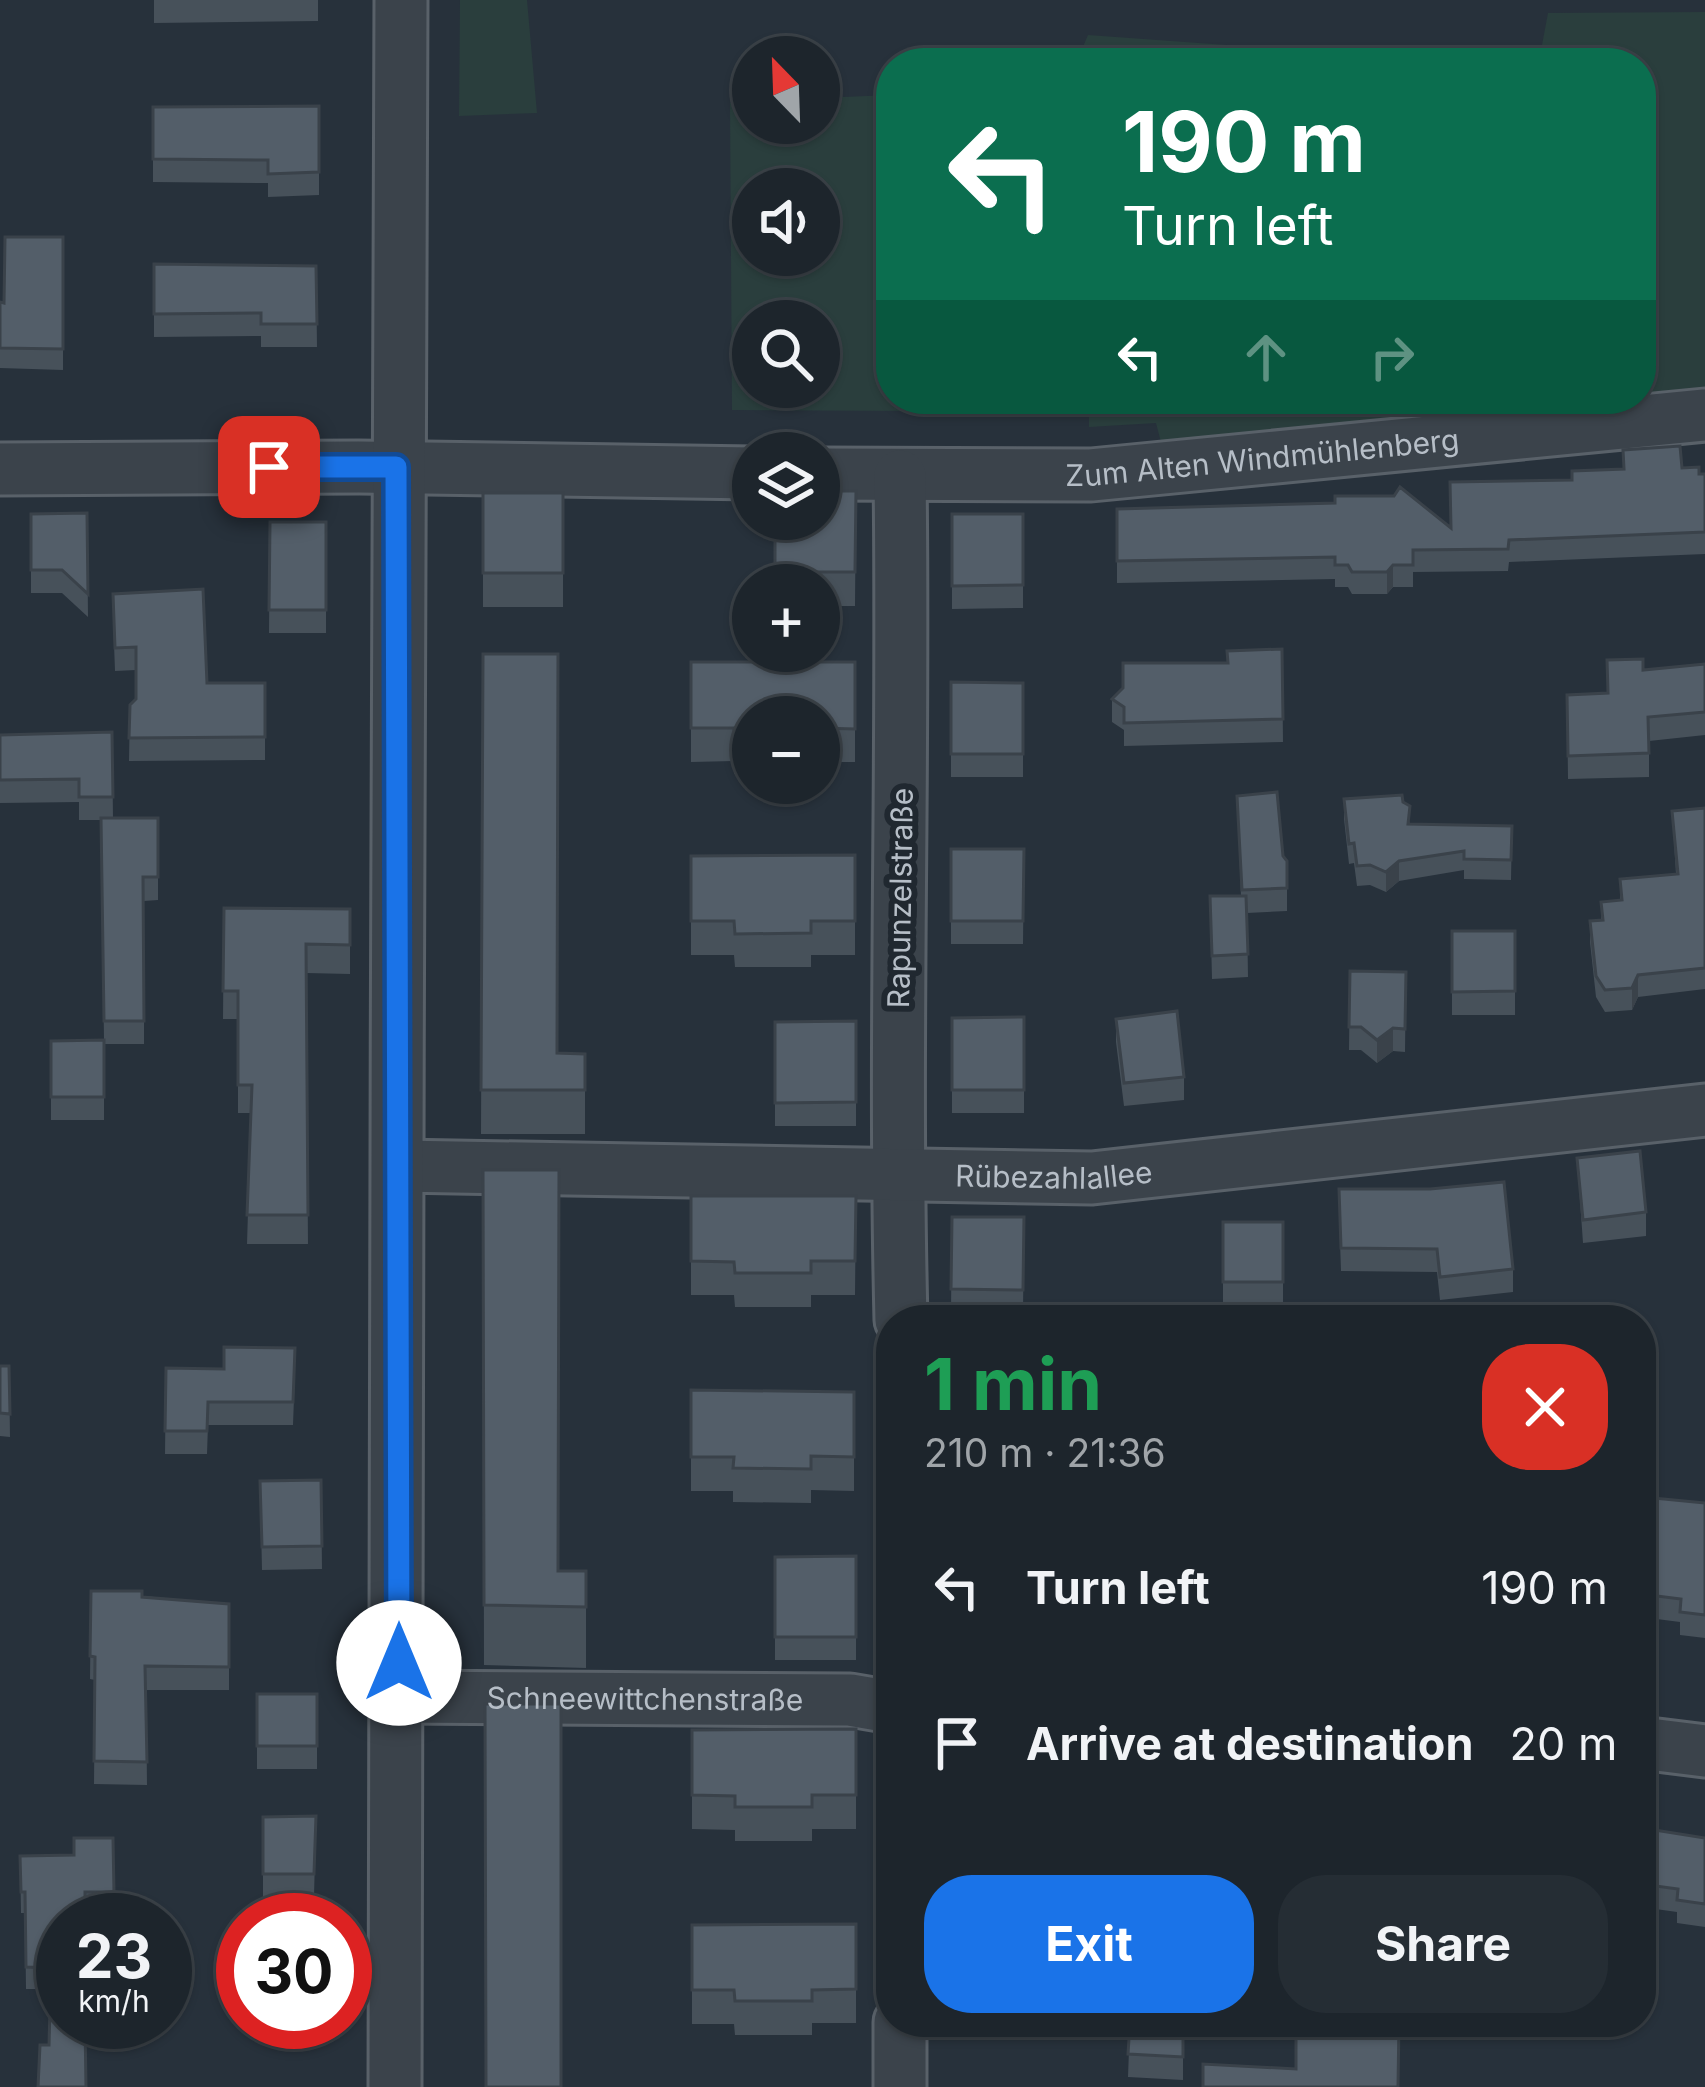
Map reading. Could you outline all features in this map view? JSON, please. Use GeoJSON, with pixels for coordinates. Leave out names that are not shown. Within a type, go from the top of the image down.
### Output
{"type":"FeatureCollection","features":[{"type":"Feature","properties":{"kind":"street"},"geometry":{"type":"LineString","coordinates":[[395,2087],[400,1166],[396,467],[401,0]]}},
{"type":"Feature","properties":{"kind":"street","name":"Zum Alten Windmühlenberg"},"geometry":{"type":"LineString","coordinates":[[840,475],[1090,475],[1171,470],[1705,415]]}},
{"type":"Feature","properties":{"kind":"street"},"geometry":{"type":"LineString","coordinates":[[0,469],[396,467],[732,473]]}},
{"type":"Feature","properties":{"kind":"street","name":"Rapunzelstraße"},"geometry":{"type":"LineString","coordinates":[[900,476],[901,1305]]}},
{"type":"Feature","properties":{"kind":"street","name":"Rübezahlallee"},"geometry":{"type":"LineString","coordinates":[[400,1166],[1092,1178],[1705,1110]]}},
{"type":"Feature","properties":{"kind":"street","name":"Schneewittchenstraße"},"geometry":{"type":"LineString","coordinates":[[398,1697],[850,1700],[876,1704]]}},
{"type":"Feature","properties":{"kind":"street"},"geometry":{"type":"LineString","coordinates":[[1656,1745],[1705,1751]]}},
{"type":"Feature","properties":{"kind":"street"},"geometry":{"type":"LineString","coordinates":[[900,2037],[900,2087]]}},
{"type":"Feature","properties":{"kind":"green space"},"geometry":{"type":"Polygon","coordinates":[[[460,0],[527,0],[537,113],[459,116],[460,0]]]}},
{"type":"Feature","properties":{"kind":"green space"},"geometry":{"type":"Polygon","coordinates":[[[1705,12],[1705,406],[1656,410],[1656,48],[1268,48],[1542,45],[1548,13],[1705,12]]]}},
{"type":"Feature","properties":{"kind":"green space"},"geometry":{"type":"Polygon","coordinates":[[[1088,35],[1268,48],[1082,48],[1088,35]]]}},
{"type":"Feature","properties":{"kind":"green space"},"geometry":{"type":"Polygon","coordinates":[[[876,96],[876,411],[732,410],[730,103],[732,144],[840,144],[840,97],[876,96]]]}},
{"type":"Feature","properties":{"kind":"green space"},"geometry":{"type":"Polygon","coordinates":[[[1089,414],[1606,414],[1163,450],[1156,423],[1089,427],[1089,414]]]}},
{"type":"Feature","properties":{"kind":"building"},"geometry":{"type":"Polygon","coordinates":[[[319,106],[319,172],[268,174],[268,160],[153,159],[153,107],[319,106]]]}},
{"type":"Feature","properties":{"kind":"building"},"geometry":{"type":"Polygon","coordinates":[[[5,237],[63,237],[63,349],[0,348],[5,237]]]}},
{"type":"Feature","properties":{"kind":"building"},"geometry":{"type":"Polygon","coordinates":[[[154,264],[316,266],[317,324],[261,324],[261,313],[154,314],[154,264]]]}},
{"type":"Feature","properties":{"kind":"building"},"geometry":{"type":"Polygon","coordinates":[[[1680,446],[1682,468],[1699,467],[1699,474],[1705,474],[1705,532],[1509,540],[1508,549],[1413,550],[1413,565],[1393,565],[1387,572],[1352,572],[1348,565],[1335,565],[1335,557],[1117,561],[1117,509],[1335,503],[1335,496],[1394,496],[1400,487],[1451,528],[1450,482],[1572,480],[1572,471],[1624,469],[1623,450],[1680,446]]]}},
{"type":"Feature","properties":{"kind":"building"},"geometry":{"type":"Polygon","coordinates":[[[840,491],[856,491],[855,572],[840,572],[840,564],[775,564],[775,540],[840,540],[840,491]]]}},
{"type":"Feature","properties":{"kind":"building"},"geometry":{"type":"Polygon","coordinates":[[[483,493],[563,493],[563,573],[483,573],[483,493]]]}},
{"type":"Feature","properties":{"kind":"building"},"geometry":{"type":"Polygon","coordinates":[[[87,513],[88,594],[62,570],[31,570],[31,514],[87,513]]]}},
{"type":"Feature","properties":{"kind":"building"},"geometry":{"type":"Polygon","coordinates":[[[952,514],[1023,514],[1023,585],[952,586],[952,514]]]}},
{"type":"Feature","properties":{"kind":"building"},"geometry":{"type":"Polygon","coordinates":[[[270,522],[326,522],[326,610],[269,610],[270,522]]]}},
{"type":"Feature","properties":{"kind":"building"},"geometry":{"type":"Polygon","coordinates":[[[203,589],[207,683],[265,683],[265,737],[129,738],[130,705],[136,699],[136,647],[115,648],[113,594],[203,589]]]}},
{"type":"Feature","properties":{"kind":"building"},"geometry":{"type":"Polygon","coordinates":[[[1282,649],[1283,719],[1124,723],[1124,707],[1112,699],[1123,688],[1123,663],[1228,663],[1227,651],[1282,649]]]}},
{"type":"Feature","properties":{"kind":"building"},"geometry":{"type":"Polygon","coordinates":[[[483,654],[558,654],[557,1053],[585,1054],[585,1090],[481,1090],[483,654]]]}},
{"type":"Feature","properties":{"kind":"building"},"geometry":{"type":"Polygon","coordinates":[[[1643,659],[1643,670],[1705,664],[1705,712],[1648,717],[1649,753],[1568,756],[1567,695],[1608,693],[1607,660],[1643,659]]]}},
{"type":"Feature","properties":{"kind":"building"},"geometry":{"type":"Polygon","coordinates":[[[691,662],[732,662],[732,672],[840,672],[840,662],[855,662],[855,729],[840,729],[840,696],[732,696],[732,728],[691,728],[691,662]]]}},
{"type":"Feature","properties":{"kind":"building"},"geometry":{"type":"Polygon","coordinates":[[[951,682],[1023,683],[1023,754],[951,754],[951,682]]]}},
{"type":"Feature","properties":{"kind":"building"},"geometry":{"type":"Polygon","coordinates":[[[112,732],[113,797],[79,797],[79,779],[0,780],[0,735],[112,732]]]}},
{"type":"Feature","properties":{"kind":"building"},"geometry":{"type":"Polygon","coordinates":[[[1277,792],[1287,888],[1242,890],[1237,796],[1277,792]]]}},
{"type":"Feature","properties":{"kind":"building"},"geometry":{"type":"Polygon","coordinates":[[[1402,795],[1410,806],[1408,824],[1512,826],[1511,860],[1464,859],[1464,851],[1399,861],[1386,872],[1370,865],[1357,866],[1354,843],[1349,844],[1344,799],[1402,795]]]}},
{"type":"Feature","properties":{"kind":"building"},"geometry":{"type":"Polygon","coordinates":[[[1705,808],[1705,968],[1638,975],[1632,988],[1605,990],[1596,976],[1590,921],[1603,920],[1601,902],[1622,900],[1620,879],[1678,874],[1672,811],[1705,808]]]}},
{"type":"Feature","properties":{"kind":"building"},"geometry":{"type":"Polygon","coordinates":[[[101,818],[158,818],[158,877],[143,877],[144,1021],[104,1021],[101,818]]]}},
{"type":"Feature","properties":{"kind":"building"},"geometry":{"type":"Polygon","coordinates":[[[951,849],[1024,849],[1023,921],[951,921],[951,849]]]}},
{"type":"Feature","properties":{"kind":"building"},"geometry":{"type":"Polygon","coordinates":[[[855,855],[855,921],[811,921],[811,933],[735,934],[734,921],[691,921],[691,856],[855,855]]]}},
{"type":"Feature","properties":{"kind":"building"},"geometry":{"type":"Polygon","coordinates":[[[1210,896],[1246,896],[1248,954],[1212,956],[1210,896]]]}},
{"type":"Feature","properties":{"kind":"building"},"geometry":{"type":"Polygon","coordinates":[[[224,908],[350,909],[350,945],[306,944],[308,1215],[247,1215],[252,1085],[238,1085],[238,991],[223,991],[224,908]]]}},
{"type":"Feature","properties":{"kind":"building"},"geometry":{"type":"Polygon","coordinates":[[[1452,931],[1515,931],[1515,991],[1452,992],[1452,931]]]}},
{"type":"Feature","properties":{"kind":"building"},"geometry":{"type":"Polygon","coordinates":[[[1350,971],[1406,972],[1405,1029],[1393,1028],[1377,1040],[1361,1027],[1349,1027],[1350,971]]]}},
{"type":"Feature","properties":{"kind":"building"},"geometry":{"type":"Polygon","coordinates":[[[1177,1011],[1184,1077],[1124,1083],[1116,1019],[1177,1011]]]}},
{"type":"Feature","properties":{"kind":"building"},"geometry":{"type":"Polygon","coordinates":[[[1024,1017],[1024,1090],[952,1090],[952,1018],[1024,1017]]]}},
{"type":"Feature","properties":{"kind":"building"},"geometry":{"type":"Polygon","coordinates":[[[856,1021],[856,1102],[775,1103],[775,1022],[856,1021]]]}},
{"type":"Feature","properties":{"kind":"building"},"geometry":{"type":"Polygon","coordinates":[[[104,1040],[104,1097],[51,1097],[51,1041],[104,1040]]]}},
{"type":"Feature","properties":{"kind":"building"},"geometry":{"type":"Polygon","coordinates":[[[1640,1151],[1646,1212],[1583,1220],[1577,1158],[1640,1151]]]}},
{"type":"Feature","properties":{"kind":"building"},"geometry":{"type":"Polygon","coordinates":[[[483,1170],[559,1170],[558,1571],[586,1571],[586,1607],[484,1605],[483,1170]]]}},
{"type":"Feature","properties":{"kind":"building"},"geometry":{"type":"Polygon","coordinates":[[[1504,1182],[1513,1269],[1440,1277],[1437,1249],[1341,1248],[1339,1189],[1430,1189],[1504,1182]]]}},
{"type":"Feature","properties":{"kind":"building"},"geometry":{"type":"Polygon","coordinates":[[[691,1196],[856,1196],[855,1261],[811,1261],[811,1273],[735,1273],[734,1262],[691,1261],[691,1196]]]}},
{"type":"Feature","properties":{"kind":"building"},"geometry":{"type":"Polygon","coordinates":[[[952,1217],[1024,1217],[1023,1290],[951,1289],[952,1217]]]}},
{"type":"Feature","properties":{"kind":"building"},"geometry":{"type":"Polygon","coordinates":[[[1223,1222],[1283,1222],[1283,1282],[1223,1282],[1223,1222]]]}},
{"type":"Feature","properties":{"kind":"building"},"geometry":{"type":"Polygon","coordinates":[[[224,1347],[295,1348],[293,1402],[208,1402],[207,1431],[165,1431],[166,1368],[224,1369],[224,1347]]]}},
{"type":"Feature","properties":{"kind":"building"},"geometry":{"type":"Polygon","coordinates":[[[0,1366],[9,1366],[10,1414],[0,1413],[0,1366]]]}},
{"type":"Feature","properties":{"kind":"building"},"geometry":{"type":"Polygon","coordinates":[[[691,1390],[854,1392],[854,1457],[811,1456],[811,1469],[733,1468],[734,1457],[691,1457],[691,1390]]]}},
{"type":"Feature","properties":{"kind":"building"},"geometry":{"type":"Polygon","coordinates":[[[321,1480],[322,1546],[262,1547],[260,1481],[321,1480]]]}},
{"type":"Feature","properties":{"kind":"building"},"geometry":{"type":"Polygon","coordinates":[[[1656,1498],[1705,1503],[1705,1615],[1680,1612],[1681,1599],[1656,1596],[1656,1498]]]}},
{"type":"Feature","properties":{"kind":"building"},"geometry":{"type":"Polygon","coordinates":[[[856,1556],[856,1637],[775,1637],[775,1557],[856,1556]]]}},
{"type":"Feature","properties":{"kind":"building"},"geometry":{"type":"Polygon","coordinates":[[[91,1591],[142,1591],[142,1597],[229,1604],[229,1667],[145,1666],[147,1762],[94,1761],[91,1591]]]}},
{"type":"Feature","properties":{"kind":"building"},"geometry":{"type":"Polygon","coordinates":[[[257,1694],[317,1694],[317,1746],[257,1746],[257,1694]]]}},
{"type":"Feature","properties":{"kind":"building"},"geometry":{"type":"Polygon","coordinates":[[[485,1704],[561,1704],[561,2087],[486,2087],[485,1704]]]}},
{"type":"Feature","properties":{"kind":"building"},"geometry":{"type":"Polygon","coordinates":[[[856,1729],[856,1795],[812,1795],[812,1807],[735,1807],[735,1796],[692,1795],[692,1730],[856,1729]]]}},
{"type":"Feature","properties":{"kind":"building"},"geometry":{"type":"Polygon","coordinates":[[[316,1816],[314,1874],[263,1874],[263,1817],[316,1816]]]}},
{"type":"Feature","properties":{"kind":"building"},"geometry":{"type":"Polygon","coordinates":[[[1656,1830],[1705,1838],[1705,1904],[1677,1900],[1678,1889],[1656,1886],[1656,1830]]]}},
{"type":"Feature","properties":{"kind":"building"},"geometry":{"type":"Polygon","coordinates":[[[74,1838],[113,1838],[114,1892],[36,1893],[36,1967],[26,1967],[20,1856],[74,1855],[74,1838]]]}},
{"type":"Feature","properties":{"kind":"building"},"geometry":{"type":"Polygon","coordinates":[[[856,1924],[856,1989],[812,1990],[812,2001],[735,2001],[734,1990],[692,1990],[692,1925],[856,1924]]]}},
{"type":"Feature","properties":{"kind":"building"},"geometry":{"type":"Polygon","coordinates":[[[1129,2037],[1183,2037],[1183,2057],[1128,2054],[1129,2037]]]}},
{"type":"Feature","properties":{"kind":"building"},"geometry":{"type":"Polygon","coordinates":[[[1296,2037],[1399,2037],[1398,2087],[1203,2087],[1203,2064],[1296,2069],[1296,2037]]]}},
{"type":"Feature","properties":{"kind":"building"},"geometry":{"type":"Polygon","coordinates":[[[40,2049],[85,2049],[86,2087],[38,2087],[40,2049]]]}},
{"type":"Feature","properties":{"kind":"route"},"geometry":{"type":"LineString","coordinates":[[269,467],[396,467],[399,1663]]}}]}
